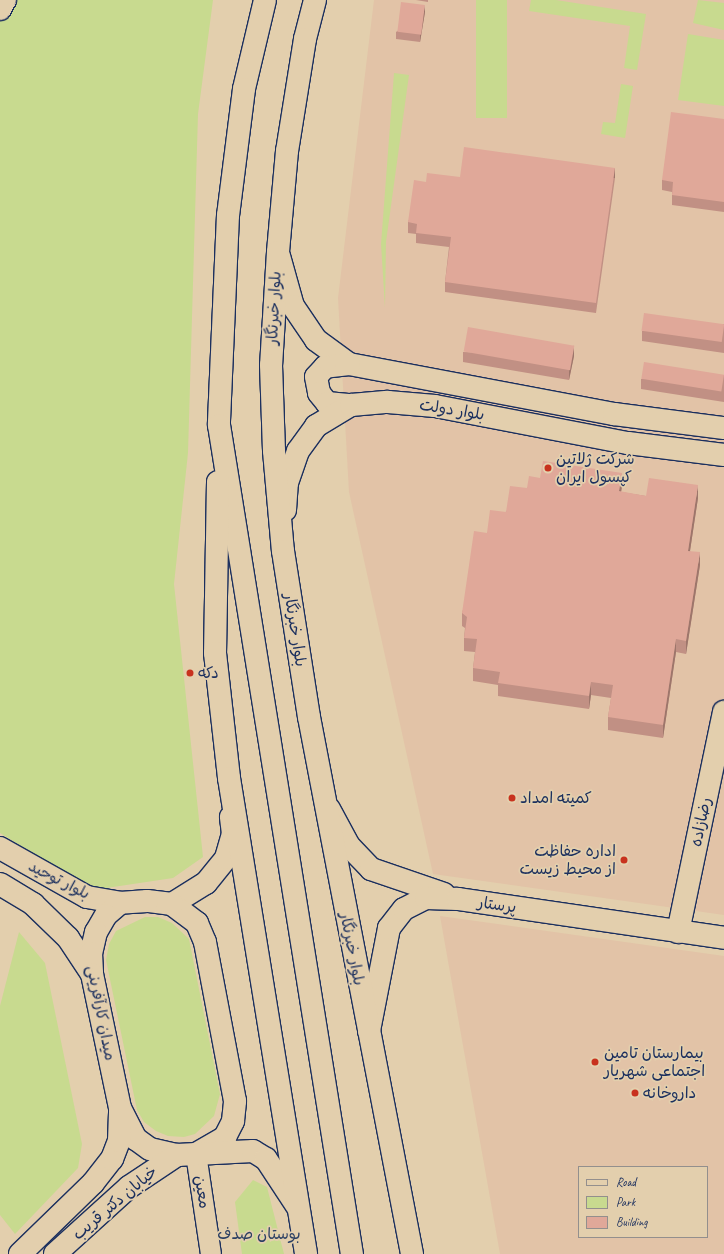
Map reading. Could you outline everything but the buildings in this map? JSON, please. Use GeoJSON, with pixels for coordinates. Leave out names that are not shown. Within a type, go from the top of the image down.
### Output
{"type":"FeatureCollection","features":[{"type":"Feature","properties":{"kind":"main road"},"geometry":{"type":"LineString","coordinates":[[0,9],[6,0]]}},
{"type":"Feature","properties":{"kind":"main road"},"geometry":{"type":"LineString","coordinates":[[250,0],[244,89],[228,215],[219,425],[215,653],[229,778],[297,1206],[306,1254]]}},
{"type":"Feature","properties":{"kind":"main road"},"geometry":{"type":"LineString","coordinates":[[244,89],[265,0]]}},
{"type":"Feature","properties":{"kind":"main road","name":"بلوار خبرنگار"},"geometry":{"type":"LineString","coordinates":[[314,0],[305,39],[287,151],[278,252],[271,365],[274,451],[283,551],[323,799],[412,1254]]}},
{"type":"Feature","properties":{"kind":"main road"},"geometry":{"type":"LineString","coordinates":[[305,39],[322,0]]}},
{"type":"Feature","properties":{"kind":"main road","name":"بلوار دولت"},"geometry":{"type":"LineString","coordinates":[[278,252],[293,306],[316,340],[349,364],[614,414],[724,428]]}},
{"type":"Feature","properties":{"kind":"main road"},"geometry":{"type":"LineString","coordinates":[[349,364],[325,367],[316,377],[319,393],[327,403],[352,405]]}},
{"type":"Feature","properties":{"kind":"main road","name":"بلوار دولت"},"geometry":{"type":"LineString","coordinates":[[283,551],[287,483],[298,451],[316,426],[352,405],[388,402],[435,406],[628,443],[724,455]]}},
{"type":"Feature","properties":{"kind":"main road"},"geometry":{"type":"LineString","coordinates":[[219,425],[352,1254]]}},
{"type":"Feature","properties":{"kind":"main road","name":"رضازاده"},"geometry":{"type":"LineString","coordinates":[[678,932],[724,712]]}},
{"type":"Feature","properties":{"kind":"main road"},"geometry":{"type":"LineString","coordinates":[[172,904],[206,883],[226,858],[232,834],[229,778]]}},
{"type":"Feature","properties":{"kind":"main road"},"geometry":{"type":"LineString","coordinates":[[323,799],[349,846],[371,869],[458,899]]}},
{"type":"Feature","properties":{"kind":"main road","name":"بلوار توحید"},"geometry":{"type":"LineString","coordinates":[[0,848],[87,897],[120,903]]}},
{"type":"Feature","properties":{"kind":"main road","name":"بلوار توحید"},"geometry":{"type":"LineString","coordinates":[[0,884],[33,904],[68,938],[92,974]]}},
{"type":"Feature","properties":{"kind":"main road","name":"پرستار"},"geometry":{"type":"LineString","coordinates":[[368,1035],[389,928],[404,908],[426,898],[458,899],[724,938]]}},
{"type":"Feature","properties":{"kind":"main road"},"geometry":{"type":"LineString","coordinates":[[120,903],[147,901],[172,904],[198,923],[205,942],[235,1101],[233,1121],[225,1137],[186,1154]]}},
{"type":"Feature","properties":{"kind":"main road","name":"میدان کارآفرینی"},"geometry":{"type":"LineString","coordinates":[[120,903],[106,915],[96,932],[91,953],[92,974],[120,1108],[136,1139],[150,1149],[186,1154]]}},
{"type":"Feature","properties":{"kind":"main road","name":"خیابان دکتر قریب"},"geometry":{"type":"LineString","coordinates":[[20,1254],[93,1183],[112,1159],[119,1141],[120,1108]]}},
{"type":"Feature","properties":{"kind":"main road"},"geometry":{"type":"LineString","coordinates":[[186,1154],[253,1150],[266,1159],[297,1206]]}},
{"type":"Feature","properties":{"kind":"main road","name":"خیابان دکتر قریب"},"geometry":{"type":"LineString","coordinates":[[55,1254],[129,1187],[186,1154]]}},
{"type":"Feature","properties":{"kind":"street","name":"معین"},"geometry":{"type":"LineString","coordinates":[[186,1154],[212,1254]]}},
{"type":"Feature","properties":{"kind":"shaded area"},"geometry":{"type":"Polygon","coordinates":[[[374,0],[724,0],[724,915],[433,874],[349,492],[338,298],[374,0]]]}},
{"type":"Feature","properties":{"kind":"shaded area","name":"بیمارستان تامین اجتماعی شهریار"},"geometry":{"type":"Polygon","coordinates":[[[440,916],[724,956],[724,1254],[500,1254],[440,916]]]}},
{"type":"Feature","properties":{"kind":"green space"},"geometry":{"type":"Polygon","coordinates":[[[14,0],[213,0],[198,114],[188,453],[174,584],[203,857],[173,878],[93,890],[0,833],[0,21],[14,0]]]}},
{"type":"Feature","properties":{"kind":"green space"},"geometry":{"type":"Polygon","coordinates":[[[476,0],[507,0],[507,118],[476,118],[476,0]]]}},
{"type":"Feature","properties":{"kind":"green space"},"geometry":{"type":"Polygon","coordinates":[[[531,0],[556,0],[646,14],[637,70],[624,68],[630,26],[529,11],[531,0]]]}},
{"type":"Feature","properties":{"kind":"green space"},"geometry":{"type":"Polygon","coordinates":[[[698,0],[724,3],[724,30],[693,23],[698,0]]]}},
{"type":"Feature","properties":{"kind":"green space"},"geometry":{"type":"Polygon","coordinates":[[[688,34],[724,40],[724,106],[678,100],[688,34]]]}},
{"type":"Feature","properties":{"kind":"green space"},"geometry":{"type":"Polygon","coordinates":[[[394,73],[409,75],[386,242],[385,308],[381,244],[394,73]]]}},
{"type":"Feature","properties":{"kind":"green space"},"geometry":{"type":"Polygon","coordinates":[[[621,84],[633,86],[625,138],[601,134],[603,122],[615,123],[621,84]]]}},
{"type":"Feature","properties":{"kind":"green space"},"geometry":{"type":"Polygon","coordinates":[[[145,917],[158,917],[172,923],[189,939],[220,1094],[214,1116],[195,1134],[184,1137],[168,1136],[156,1131],[144,1122],[137,1110],[106,960],[109,944],[116,931],[145,917]]]}},
{"type":"Feature","properties":{"kind":"green space"},"geometry":{"type":"Polygon","coordinates":[[[19,932],[45,963],[82,1144],[78,1168],[15,1234],[0,1215],[0,1006],[19,932]]]}},
{"type":"Feature","properties":{"kind":"green space","name":"بوستان صدف"},"geometry":{"type":"Polygon","coordinates":[[[253,1180],[267,1187],[284,1254],[242,1254],[235,1202],[253,1180]]]}},
{"type":"Feature","properties":{"kind":"place","name":"شرکت ژلاتین کپسول ایران"},"geometry":{"type":"Point","coordinates":[548,468]}},
{"type":"Feature","properties":{"kind":"place","name":"دکه"},"geometry":{"type":"Point","coordinates":[190,673]}},
{"type":"Feature","properties":{"kind":"place","name":"کمیته امداد"},"geometry":{"type":"Point","coordinates":[512,798]}},
{"type":"Feature","properties":{"kind":"place","name":"اداره حفاظت از محیط زیست"},"geometry":{"type":"Point","coordinates":[624,860]}},
{"type":"Feature","properties":{"kind":"place","name":"بیمارستان تامین اجتماعی شهریار"},"geometry":{"type":"Point","coordinates":[595,1062]}},
{"type":"Feature","properties":{"kind":"place","name":"داروخانه"},"geometry":{"type":"Point","coordinates":[635,1093]}}]}
